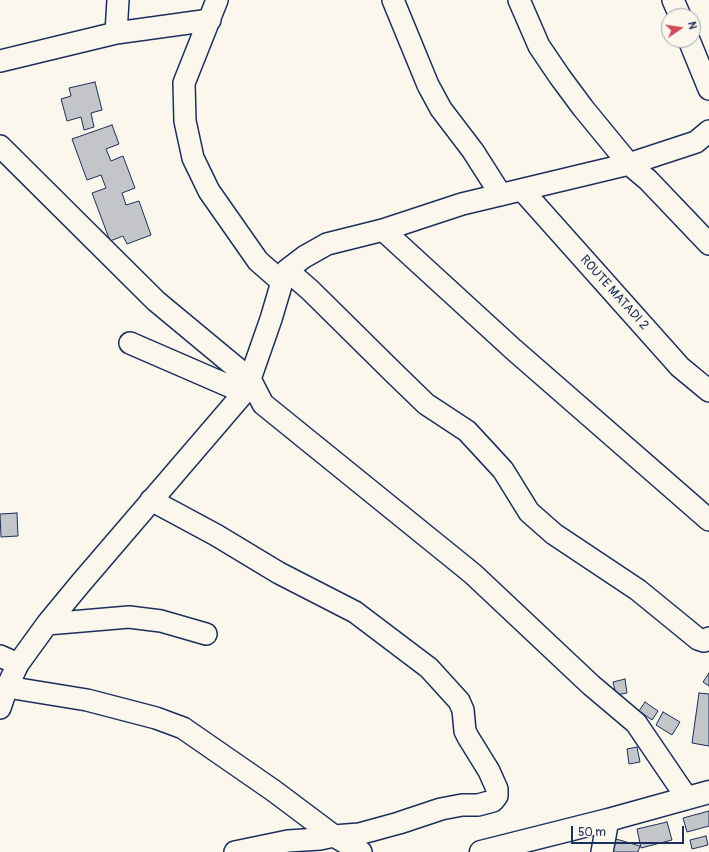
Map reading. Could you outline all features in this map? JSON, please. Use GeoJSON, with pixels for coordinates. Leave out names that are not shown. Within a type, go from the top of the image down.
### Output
{"type":"FeatureCollection","features":[{"type":"Feature","properties":{"kind":"highway"},"geometry":{"type":"LineString","coordinates":[[481,852],[608,820],[709,792]]}},
{"type":"Feature","properties":{"kind":"street"},"geometry":{"type":"LineString","coordinates":[[116,33],[118,0]]}},
{"type":"Feature","properties":{"kind":"street"},"geometry":{"type":"LineString","coordinates":[[218,0],[197,48],[184,83],[185,121],[193,158],[209,190],[258,261],[310,290],[426,404],[468,431],[503,470],[530,512],[554,534],[638,590],[698,639],[704,641],[709,638]]}},
{"type":"Feature","properties":{"kind":"street"},"geometry":{"type":"LineString","coordinates":[[393,0],[428,85],[441,109],[473,151],[501,195]]}},
{"type":"Feature","properties":{"kind":"street"},"geometry":{"type":"LineString","coordinates":[[519,0],[539,46],[583,108],[629,164],[648,180],[709,244]]}},
{"type":"Feature","properties":{"kind":"street"},"geometry":{"type":"LineString","coordinates":[[0,61],[116,33],[210,20]]}},
{"type":"Feature","properties":{"kind":"street"},"geometry":{"type":"LineString","coordinates":[[692,48],[709,89]]}},
{"type":"Feature","properties":{"kind":"street"},"geometry":{"type":"LineString","coordinates":[[0,708],[9,660],[47,624],[246,387],[272,318],[284,276],[304,257],[328,244],[383,230],[462,204],[523,191],[629,164],[696,142],[709,131]]}},
{"type":"Feature","properties":{"kind":"street"},"geometry":{"type":"LineString","coordinates":[[0,146],[156,301],[263,404],[473,574],[591,685],[636,723],[687,798]]}},
{"type":"Feature","properties":{"kind":"street","name":"ROUTE MATADI 2"},"geometry":{"type":"LineString","coordinates":[[523,191],[680,367],[709,391]]}},
{"type":"Feature","properties":{"kind":"street"},"geometry":{"type":"LineString","coordinates":[[383,230],[513,349],[709,520]]}},
{"type":"Feature","properties":{"kind":"street"},"geometry":{"type":"LineString","coordinates":[[130,343],[236,389],[246,387]]}},
{"type":"Feature","properties":{"kind":"street"},"geometry":{"type":"LineString","coordinates":[[151,500],[216,535],[279,573],[355,612],[429,668],[459,701],[463,710],[468,737],[489,771],[497,789],[497,796],[493,801],[478,805],[462,805],[440,809],[386,827],[359,834],[281,842],[235,852]]}},
{"type":"Feature","properties":{"kind":"street"},"geometry":{"type":"LineString","coordinates":[[47,624],[129,617],[161,621],[206,634]]}},
{"type":"Feature","properties":{"kind":"street"},"geometry":{"type":"LineString","coordinates":[[3,688],[87,700],[156,718],[183,728],[274,791],[334,836],[361,852]]}},
{"type":"Feature","properties":{"kind":"street"},"geometry":{"type":"LineString","coordinates":[[602,852],[608,820]]}},
{"type":"Feature","properties":{"kind":"building"},"geometry":{"type":"Polygon","coordinates":[[[95,82],[102,110],[91,113],[94,127],[84,130],[81,117],[67,121],[61,99],[71,96],[69,88],[95,82]]]}},
{"type":"Feature","properties":{"kind":"building"},"geometry":{"type":"Polygon","coordinates":[[[112,125],[119,144],[106,149],[111,161],[123,156],[135,188],[122,193],[126,205],[139,201],[151,235],[127,244],[123,236],[110,241],[92,193],[106,188],[101,175],[87,180],[72,139],[112,125]]]}},
{"type":"Feature","properties":{"kind":"building"},"geometry":{"type":"Polygon","coordinates":[[[17,513],[18,536],[1,537],[0,514],[17,513]]]}},
{"type":"Feature","properties":{"kind":"building"},"geometry":{"type":"Polygon","coordinates":[[[709,673],[709,686],[703,682],[709,673]]]}},
{"type":"Feature","properties":{"kind":"building"},"geometry":{"type":"Polygon","coordinates":[[[625,679],[627,693],[616,695],[613,682],[625,679]]]}},
{"type":"Feature","properties":{"kind":"building"},"geometry":{"type":"Polygon","coordinates":[[[699,693],[709,694],[709,746],[692,743],[699,693]]]}},
{"type":"Feature","properties":{"kind":"building"},"geometry":{"type":"Polygon","coordinates":[[[645,702],[658,711],[652,720],[639,711],[645,702]]]}},
{"type":"Feature","properties":{"kind":"building"},"geometry":{"type":"Polygon","coordinates":[[[663,712],[680,722],[672,735],[656,725],[663,712]]]}},
{"type":"Feature","properties":{"kind":"building"},"geometry":{"type":"Polygon","coordinates":[[[637,747],[640,762],[629,764],[627,749],[637,747]]]}},
{"type":"Feature","properties":{"kind":"building"},"geometry":{"type":"Polygon","coordinates":[[[709,811],[709,826],[687,832],[683,818],[709,811]]]}},
{"type":"Feature","properties":{"kind":"building"},"geometry":{"type":"Polygon","coordinates":[[[667,822],[672,840],[641,848],[637,829],[667,822]]]}},
{"type":"Feature","properties":{"kind":"building"},"geometry":{"type":"Polygon","coordinates":[[[706,836],[708,845],[692,849],[690,840],[706,836]]]}},
{"type":"Feature","properties":{"kind":"building"},"geometry":{"type":"Polygon","coordinates":[[[616,839],[640,846],[638,852],[612,852],[616,839]]]}}]}
